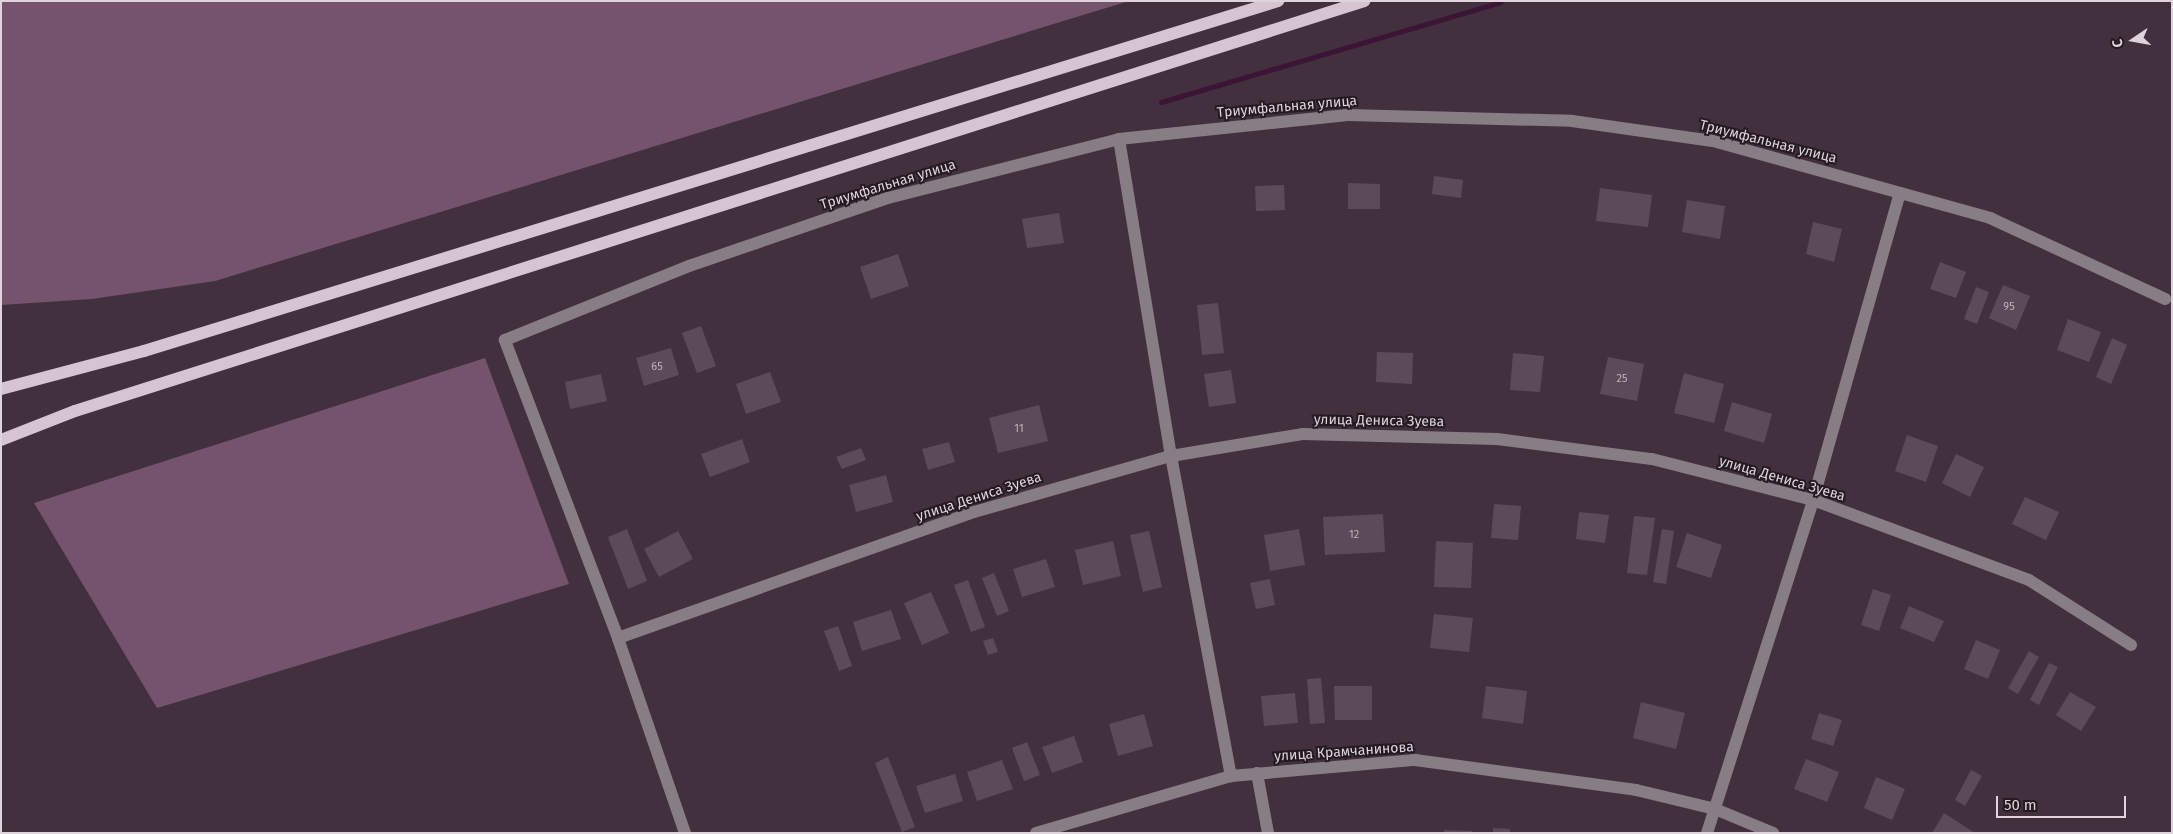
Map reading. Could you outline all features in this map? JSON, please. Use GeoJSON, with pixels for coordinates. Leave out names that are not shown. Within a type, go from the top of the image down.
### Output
{"type":"FeatureCollection","features":[{"type":"Feature","properties":{"kind":"main road"},"geometry":{"type":"LineString","coordinates":[[1,389],[144,351],[1278,1]]}},
{"type":"Feature","properties":{"kind":"main road"},"geometry":{"type":"LineString","coordinates":[[1,440],[75,411],[1364,1]]}},
{"type":"Feature","properties":{"kind":"street","name":"Триумфальная улица"},"geometry":{"type":"LineString","coordinates":[[618,638],[505,340],[689,266],[888,198],[1119,139],[1348,115],[1572,121],[1713,140],[1990,218],[2165,299]]}},
{"type":"Feature","properties":{"kind":"street"},"geometry":{"type":"LineString","coordinates":[[1119,139],[1171,456],[1231,776]]}},
{"type":"Feature","properties":{"kind":"street"},"geometry":{"type":"LineString","coordinates":[[1707,833],[1813,500],[1900,193]]}},
{"type":"Feature","properties":{"kind":"street","name":"улица Дениса Зуева"},"geometry":{"type":"LineString","coordinates":[[618,638],[974,512],[1171,456],[1302,434],[1497,439],[1652,459],[1813,500],[2029,580],[2131,645]]}},
{"type":"Feature","properties":{"kind":"street"},"geometry":{"type":"LineString","coordinates":[[618,638],[684,833]]}},
{"type":"Feature","properties":{"kind":"street","name":"улица Крамчанинова"},"geometry":{"type":"LineString","coordinates":[[1036,833],[1231,776],[1415,760],[1636,790],[1715,809],[1773,833]]}},
{"type":"Feature","properties":{"kind":"street"},"geometry":{"type":"LineString","coordinates":[[1257,773],[1268,833]]}},
{"type":"Feature","properties":{"kind":"shaded area"},"geometry":{"type":"Polygon","coordinates":[[[1,1],[1129,1],[215,281],[92,299],[1,305],[1,1]]]}},
{"type":"Feature","properties":{"kind":"shaded area"},"geometry":{"type":"Polygon","coordinates":[[[485,358],[569,584],[157,708],[34,503],[485,358]]]}},
{"type":"Feature","properties":{"kind":"building"},"geometry":{"type":"Polygon","coordinates":[[[1434,176],[1463,180],[1461,198],[1432,194],[1434,176]]]}},
{"type":"Feature","properties":{"kind":"building"},"geometry":{"type":"Polygon","coordinates":[[[1348,183],[1380,184],[1380,209],[1348,209],[1348,183]]]}},
{"type":"Feature","properties":{"kind":"building"},"geometry":{"type":"Polygon","coordinates":[[[1284,185],[1285,210],[1256,211],[1255,186],[1284,185]]]}},
{"type":"Feature","properties":{"kind":"building"},"geometry":{"type":"Polygon","coordinates":[[[1600,188],[1652,195],[1648,227],[1596,221],[1600,188]]]}},
{"type":"Feature","properties":{"kind":"building"},"geometry":{"type":"Polygon","coordinates":[[[1687,200],[1725,206],[1720,239],[1682,232],[1687,200]]]}},
{"type":"Feature","properties":{"kind":"building"},"geometry":{"type":"Polygon","coordinates":[[[1059,213],[1064,243],[1027,248],[1022,219],[1059,213]]]}},
{"type":"Feature","properties":{"kind":"building"},"geometry":{"type":"Polygon","coordinates":[[[1813,222],[1842,229],[1834,262],[1806,254],[1813,222]]]}},
{"type":"Feature","properties":{"kind":"building"},"geometry":{"type":"Polygon","coordinates":[[[898,254],[909,286],[871,299],[860,267],[898,254]]]}},
{"type":"Feature","properties":{"kind":"building"},"geometry":{"type":"Polygon","coordinates":[[[1940,262],[1966,272],[1956,298],[1930,289],[1940,262]]]}},
{"type":"Feature","properties":{"kind":"building"},"geometry":{"type":"Polygon","coordinates":[[[2003,285],[2030,296],[2016,330],[1989,318],[2003,285]]]}},
{"type":"Feature","properties":{"kind":"building"},"geometry":{"type":"Polygon","coordinates":[[[1976,287],[1989,292],[1977,324],[1964,319],[1976,287]]]}},
{"type":"Feature","properties":{"kind":"building"},"geometry":{"type":"Polygon","coordinates":[[[1218,303],[1224,353],[1202,355],[1197,305],[1218,303]]]}},
{"type":"Feature","properties":{"kind":"building"},"geometry":{"type":"Polygon","coordinates":[[[2068,319],[2101,332],[2089,362],[2057,350],[2068,319]]]}},
{"type":"Feature","properties":{"kind":"building"},"geometry":{"type":"Polygon","coordinates":[[[701,326],[716,366],[697,373],[682,333],[701,326]]]}},
{"type":"Feature","properties":{"kind":"building"},"geometry":{"type":"Polygon","coordinates":[[[2112,338],[2127,345],[2111,384],[2096,377],[2112,338]]]}},
{"type":"Feature","properties":{"kind":"building"},"geometry":{"type":"Polygon","coordinates":[[[671,348],[679,375],[644,386],[636,358],[671,348]]]}},
{"type":"Feature","properties":{"kind":"building"},"geometry":{"type":"Polygon","coordinates":[[[1377,352],[1413,353],[1412,384],[1376,382],[1377,352]]]}},
{"type":"Feature","properties":{"kind":"building"},"geometry":{"type":"Polygon","coordinates":[[[1513,353],[1544,356],[1540,392],[1510,390],[1513,353]]]}},
{"type":"Feature","properties":{"kind":"building"},"geometry":{"type":"Polygon","coordinates":[[[1608,357],[1644,364],[1637,401],[1600,394],[1608,357]]]}},
{"type":"Feature","properties":{"kind":"building"},"geometry":{"type":"Polygon","coordinates":[[[1231,370],[1236,403],[1209,407],[1204,374],[1231,370]]]}},
{"type":"Feature","properties":{"kind":"building"},"geometry":{"type":"Polygon","coordinates":[[[770,372],[781,402],[746,414],[736,384],[770,372]]]}},
{"type":"Feature","properties":{"kind":"building"},"geometry":{"type":"Polygon","coordinates":[[[1684,373],[1724,384],[1714,423],[1674,413],[1684,373]]]}},
{"type":"Feature","properties":{"kind":"building"},"geometry":{"type":"Polygon","coordinates":[[[601,374],[607,401],[570,409],[565,382],[601,374]]]}},
{"type":"Feature","properties":{"kind":"building"},"geometry":{"type":"Polygon","coordinates":[[[1732,402],[1772,414],[1764,443],[1724,431],[1732,402]]]}},
{"type":"Feature","properties":{"kind":"building"},"geometry":{"type":"Polygon","coordinates":[[[1039,405],[1048,441],[998,453],[989,418],[1039,405]]]}},
{"type":"Feature","properties":{"kind":"building"},"geometry":{"type":"Polygon","coordinates":[[[1907,435],[1938,446],[1926,482],[1895,471],[1907,435]]]}},
{"type":"Feature","properties":{"kind":"building"},"geometry":{"type":"Polygon","coordinates":[[[742,439],[750,462],[710,477],[701,454],[742,439]]]}},
{"type":"Feature","properties":{"kind":"building"},"geometry":{"type":"Polygon","coordinates":[[[949,442],[955,462],[928,470],[922,449],[949,442]]]}},
{"type":"Feature","properties":{"kind":"building"},"geometry":{"type":"Polygon","coordinates":[[[861,448],[866,460],[842,469],[836,457],[861,448]]]}},
{"type":"Feature","properties":{"kind":"building"},"geometry":{"type":"Polygon","coordinates":[[[1956,454],[1984,467],[1970,497],[1942,483],[1956,454]]]}},
{"type":"Feature","properties":{"kind":"building"},"geometry":{"type":"Polygon","coordinates":[[[886,475],[893,502],[856,512],[849,485],[886,475]]]}},
{"type":"Feature","properties":{"kind":"building"},"geometry":{"type":"Polygon","coordinates":[[[2025,497],[2059,512],[2046,540],[2012,524],[2025,497]]]}},
{"type":"Feature","properties":{"kind":"building"},"geometry":{"type":"Polygon","coordinates":[[[1494,504],[1521,506],[1518,540],[1491,538],[1494,504]]]}},
{"type":"Feature","properties":{"kind":"building"},"geometry":{"type":"Polygon","coordinates":[[[1579,512],[1609,515],[1605,543],[1576,539],[1579,512]]]}},
{"type":"Feature","properties":{"kind":"building"},"geometry":{"type":"Polygon","coordinates":[[[1383,514],[1385,552],[1325,555],[1323,517],[1383,514]]]}},
{"type":"Feature","properties":{"kind":"building"},"geometry":{"type":"Polygon","coordinates":[[[1634,516],[1655,518],[1647,575],[1627,573],[1634,516]]]}},
{"type":"Feature","properties":{"kind":"building"},"geometry":{"type":"Polygon","coordinates":[[[627,529],[647,581],[628,589],[608,537],[627,529]]]}},
{"type":"Feature","properties":{"kind":"building"},"geometry":{"type":"Polygon","coordinates":[[[1299,529],[1305,565],[1270,571],[1264,535],[1299,529]]]}},
{"type":"Feature","properties":{"kind":"building"},"geometry":{"type":"Polygon","coordinates":[[[1662,529],[1674,531],[1666,584],[1653,582],[1662,529]]]}},
{"type":"Feature","properties":{"kind":"building"},"geometry":{"type":"Polygon","coordinates":[[[678,531],[693,559],[659,577],[644,549],[678,531]]]}},
{"type":"Feature","properties":{"kind":"building"},"geometry":{"type":"Polygon","coordinates":[[[1149,531],[1162,587],[1143,592],[1130,535],[1149,531]]]}},
{"type":"Feature","properties":{"kind":"building"},"geometry":{"type":"Polygon","coordinates":[[[1687,533],[1722,545],[1711,578],[1676,567],[1687,533]]]}},
{"type":"Feature","properties":{"kind":"building"},"geometry":{"type":"Polygon","coordinates":[[[1113,541],[1121,576],[1083,585],[1075,550],[1113,541]]]}},
{"type":"Feature","properties":{"kind":"building"},"geometry":{"type":"Polygon","coordinates":[[[1436,541],[1473,543],[1471,588],[1434,587],[1436,541]]]}},
{"type":"Feature","properties":{"kind":"building"},"geometry":{"type":"Polygon","coordinates":[[[1046,559],[1055,587],[1022,597],[1013,569],[1046,559]]]}},
{"type":"Feature","properties":{"kind":"building"},"geometry":{"type":"Polygon","coordinates":[[[994,573],[1009,611],[997,616],[982,578],[994,573]]]}},
{"type":"Feature","properties":{"kind":"building"},"geometry":{"type":"Polygon","coordinates":[[[1270,579],[1275,605],[1256,609],[1250,583],[1270,579]]]}},
{"type":"Feature","properties":{"kind":"building"},"geometry":{"type":"Polygon","coordinates":[[[968,580],[985,627],[971,632],[954,585],[968,580]]]}},
{"type":"Feature","properties":{"kind":"building"},"geometry":{"type":"Polygon","coordinates":[[[1873,589],[1891,595],[1879,631],[1861,625],[1873,589]]]}},
{"type":"Feature","properties":{"kind":"building"},"geometry":{"type":"Polygon","coordinates":[[[931,592],[949,633],[922,645],[904,603],[931,592]]]}},
{"type":"Feature","properties":{"kind":"building"},"geometry":{"type":"Polygon","coordinates":[[[1909,606],[1944,621],[1934,642],[1900,628],[1909,606]]]}},
{"type":"Feature","properties":{"kind":"building"},"geometry":{"type":"Polygon","coordinates":[[[891,610],[901,639],[862,651],[853,622],[891,610]]]}},
{"type":"Feature","properties":{"kind":"building"},"geometry":{"type":"Polygon","coordinates":[[[1434,614],[1473,618],[1469,652],[1430,648],[1434,614]]]}},
{"type":"Feature","properties":{"kind":"building"},"geometry":{"type":"Polygon","coordinates":[[[838,626],[852,666],[839,671],[824,631],[838,626]]]}},
{"type":"Feature","properties":{"kind":"building"},"geometry":{"type":"Polygon","coordinates":[[[993,638],[998,652],[988,655],[983,641],[993,638]]]}},
{"type":"Feature","properties":{"kind":"building"},"geometry":{"type":"Polygon","coordinates":[[[1976,640],[2000,650],[1988,679],[1964,669],[1976,640]]]}},
{"type":"Feature","properties":{"kind":"building"},"geometry":{"type":"Polygon","coordinates":[[[2029,651],[2039,657],[2018,694],[2008,688],[2029,651]]]}},
{"type":"Feature","properties":{"kind":"building"},"geometry":{"type":"Polygon","coordinates":[[[2049,663],[2058,667],[2039,705],[2030,700],[2049,663]]]}},
{"type":"Feature","properties":{"kind":"building"},"geometry":{"type":"Polygon","coordinates":[[[1321,678],[1325,723],[1310,724],[1307,679],[1321,678]]]}},
{"type":"Feature","properties":{"kind":"building"},"geometry":{"type":"Polygon","coordinates":[[[1334,686],[1372,686],[1372,720],[1335,720],[1334,686]]]}},
{"type":"Feature","properties":{"kind":"building"},"geometry":{"type":"Polygon","coordinates":[[[1486,686],[1527,691],[1523,724],[1482,718],[1486,686]]]}},
{"type":"Feature","properties":{"kind":"building"},"geometry":{"type":"Polygon","coordinates":[[[2070,692],[2096,707],[2081,731],[2056,715],[2070,692]]]}},
{"type":"Feature","properties":{"kind":"building"},"geometry":{"type":"Polygon","coordinates":[[[1295,693],[1298,723],[1264,726],[1261,696],[1295,693]]]}},
{"type":"Feature","properties":{"kind":"building"},"geometry":{"type":"Polygon","coordinates":[[[1641,702],[1685,713],[1676,749],[1633,738],[1641,702]]]}},
{"type":"Feature","properties":{"kind":"building"},"geometry":{"type":"Polygon","coordinates":[[[1819,713],[1842,720],[1833,746],[1811,739],[1819,713]]]}},
{"type":"Feature","properties":{"kind":"building"},"geometry":{"type":"Polygon","coordinates":[[[1144,714],[1153,746],[1118,756],[1109,724],[1144,714]]]}},
{"type":"Feature","properties":{"kind":"building"},"geometry":{"type":"Polygon","coordinates":[[[1074,736],[1083,762],[1052,773],[1042,747],[1074,736]]]}},
{"type":"Feature","properties":{"kind":"building"},"geometry":{"type":"Polygon","coordinates":[[[1027,742],[1040,775],[1024,781],[1012,748],[1027,742]]]}},
{"type":"Feature","properties":{"kind":"building"},"geometry":{"type":"Polygon","coordinates":[[[888,757],[915,827],[902,832],[875,763],[888,757]]]}},
{"type":"Feature","properties":{"kind":"building"},"geometry":{"type":"Polygon","coordinates":[[[1806,759],[1839,772],[1827,802],[1794,789],[1806,759]]]}},
{"type":"Feature","properties":{"kind":"building"},"geometry":{"type":"Polygon","coordinates":[[[1002,760],[1013,789],[977,801],[967,772],[1002,760]]]}},
{"type":"Feature","properties":{"kind":"building"},"geometry":{"type":"Polygon","coordinates":[[[1971,770],[1982,776],[1965,806],[1955,800],[1971,770]]]}},
{"type":"Feature","properties":{"kind":"building"},"geometry":{"type":"Polygon","coordinates":[[[955,774],[963,801],[925,813],[916,786],[955,774]]]}},
{"type":"Feature","properties":{"kind":"building"},"geometry":{"type":"Polygon","coordinates":[[[1876,777],[1905,789],[1892,820],[1864,808],[1876,777]]]}},
{"type":"Feature","properties":{"kind":"building"},"geometry":{"type":"Polygon","coordinates":[[[1944,813],[1975,833],[1932,833],[1944,813]]]}},
{"type":"Feature","properties":{"kind":"building"},"geometry":{"type":"Polygon","coordinates":[[[1493,828],[1510,829],[1510,833],[1493,833],[1493,828]]]}},
{"type":"Feature","properties":{"kind":"building"},"geometry":{"type":"Polygon","coordinates":[[[1444,830],[1472,831],[1472,833],[1444,833],[1444,830]]]}},
{"type":"Feature","properties":{"kind":"waterway"},"geometry":{"type":"LineString","coordinates":[[1161,102],[1501,2]]}}]}
